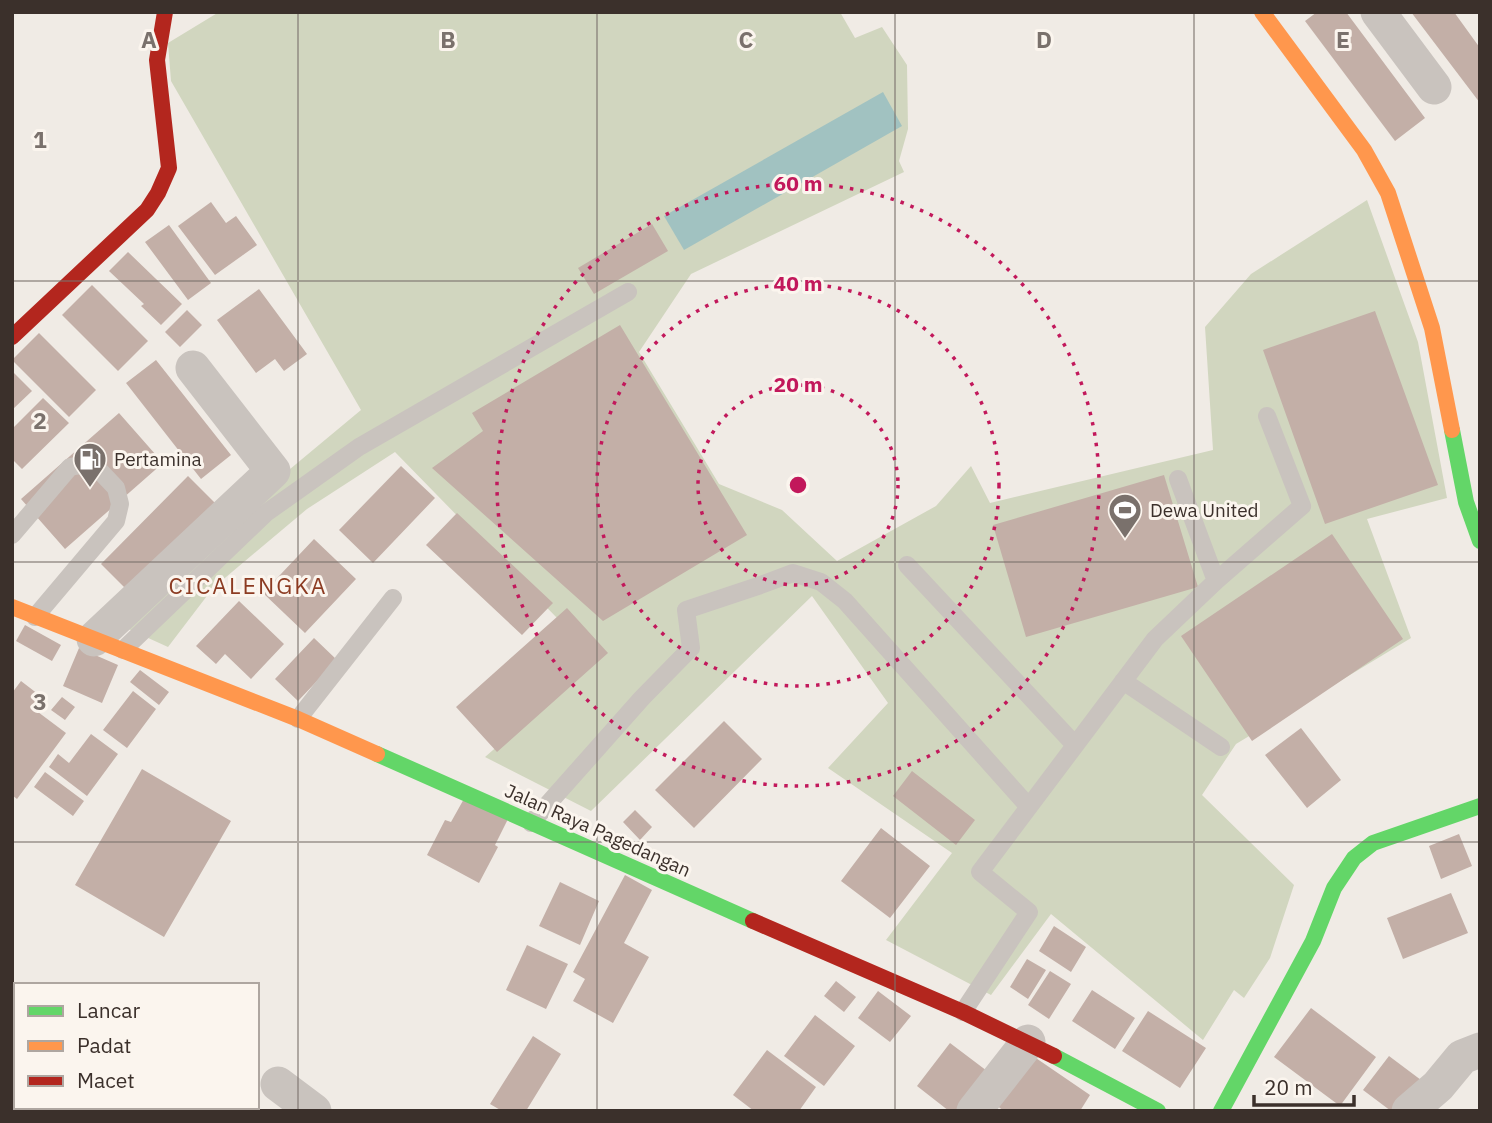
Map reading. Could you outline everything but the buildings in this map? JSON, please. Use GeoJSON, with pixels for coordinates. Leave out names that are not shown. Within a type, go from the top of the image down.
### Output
{"type":"FeatureCollection","features":[{"type":"Feature","properties":{"kind":"street"},"geometry":{"type":"LineString","coordinates":[[12,337],[138,219],[158,193],[169,168],[158,60],[165,12]]}},
{"type":"Feature","properties":{"kind":"street"},"geometry":{"type":"LineString","coordinates":[[1262,12],[1364,150],[1388,193],[1432,328],[1466,502],[1480,541]]}},
{"type":"Feature","properties":{"kind":"street"},"geometry":{"type":"LineString","coordinates":[[1378,12],[1434,87]]}},
{"type":"Feature","properties":{"kind":"street"},"geometry":{"type":"LineString","coordinates":[[109,645],[273,471],[193,368]]}},
{"type":"Feature","properties":{"kind":"street","name":"Jalan Raya Pagedangan"},"geometry":{"type":"LineString","coordinates":[[12,607],[298,719],[964,1012],[1028,1042],[1158,1111]]}},
{"type":"Feature","properties":{"kind":"street"},"geometry":{"type":"LineString","coordinates":[[1221,1111],[1313,941],[1334,888],[1354,858],[1373,843],[1480,806]]}},
{"type":"Feature","properties":{"kind":"street"},"geometry":{"type":"LineString","coordinates":[[974,1111],[1028,1042]]}},
{"type":"Feature","properties":{"kind":"street"},"geometry":{"type":"LineString","coordinates":[[1409,1111],[1438,1086],[1462,1057],[1480,1050]]}},
{"type":"Feature","properties":{"kind":"street"},"geometry":{"type":"LineString","coordinates":[[278,1084],[314,1111]]}},
{"type":"Feature","properties":{"kind":"lane"},"geometry":{"type":"LineString","coordinates":[[109,645],[267,513],[359,447],[628,292]]}},
{"type":"Feature","properties":{"kind":"lane"},"geometry":{"type":"LineString","coordinates":[[964,1012],[1029,912],[980,872],[1155,639],[1302,506],[1268,416]]}},
{"type":"Feature","properties":{"kind":"lane"},"geometry":{"type":"LineString","coordinates":[[12,535],[70,467],[87,464],[99,470],[116,488],[120,504],[116,521],[36,617]]}},
{"type":"Feature","properties":{"kind":"lane"},"geometry":{"type":"LineString","coordinates":[[1178,479],[1216,581]]}},
{"type":"Feature","properties":{"kind":"lane"},"geometry":{"type":"LineString","coordinates":[[907,565],[1075,745]]}},
{"type":"Feature","properties":{"kind":"lane"},"geometry":{"type":"LineString","coordinates":[[531,823],[642,698],[691,648],[686,610],[793,573],[821,582],[845,601],[1029,807]]}},
{"type":"Feature","properties":{"kind":"lane"},"geometry":{"type":"LineString","coordinates":[[298,719],[393,598]]}},
{"type":"Feature","properties":{"kind":"lane"},"geometry":{"type":"LineString","coordinates":[[1123,681],[1221,747]]}},
{"type":"Feature","properties":{"kind":"green space","name":"Dewa United"},"geometry":{"type":"Polygon","coordinates":[[[219,12],[840,12],[855,38],[882,27],[907,65],[908,129],[899,161],[904,172],[691,274],[639,352],[719,484],[782,510],[837,561],[936,506],[971,466],[990,503],[1213,450],[1205,327],[1251,274],[1367,200],[1418,342],[1447,498],[1367,519],[1411,638],[1236,744],[1202,795],[1294,885],[1270,958],[1244,998],[1234,990],[1203,1040],[1051,914],[991,995],[886,940],[952,853],[828,768],[888,703],[812,596],[591,811],[485,757],[597,659],[395,452],[307,509],[213,588],[168,647],[124,627],[254,499],[361,410],[171,81],[168,43],[219,12]]]}},
{"type":"Feature","properties":{"kind":"water"},"geometry":{"type":"Polygon","coordinates":[[[883,92],[902,126],[684,250],[664,216],[883,92]]]}},
{"type":"Feature","properties":{"kind":"traffic: fast"},"geometry":{"type":"LineString","coordinates":[[1452,430],[1466,502],[1480,541]]}},
{"type":"Feature","properties":{"kind":"traffic: fast"},"geometry":{"type":"LineString","coordinates":[[377,754],[753,921]]}},
{"type":"Feature","properties":{"kind":"traffic: fast"},"geometry":{"type":"LineString","coordinates":[[1221,1111],[1313,941],[1334,888],[1354,858],[1373,843],[1480,806]]}},
{"type":"Feature","properties":{"kind":"traffic: fast"},"geometry":{"type":"LineString","coordinates":[[1054,1056],[1158,1111]]}},
{"type":"Feature","properties":{"kind":"traffic: slow"},"geometry":{"type":"LineString","coordinates":[[1262,12],[1364,150],[1388,193],[1432,328],[1452,430]]}},
{"type":"Feature","properties":{"kind":"traffic: slow"},"geometry":{"type":"LineString","coordinates":[[12,607],[298,719],[377,754]]}},
{"type":"Feature","properties":{"kind":"traffic: jam"},"geometry":{"type":"LineString","coordinates":[[12,337],[147,210],[158,193],[169,168],[157,60],[165,12]]}},
{"type":"Feature","properties":{"kind":"traffic: jam"},"geometry":{"type":"LineString","coordinates":[[753,921],[963,1012],[1054,1056]]}},
{"type":"Feature","properties":{"kind":"place","name":"Pertamina"},"geometry":{"type":"Point","coordinates":[90,489]}},
{"type":"Feature","properties":{"kind":"place","name":"Dewa United"},"geometry":{"type":"Point","coordinates":[1125,540]}},
{"type":"Feature","properties":{"kind":"district","name":"CICALENGKA"},"geometry":{"type":"Point","coordinates":[248,585]}}]}
